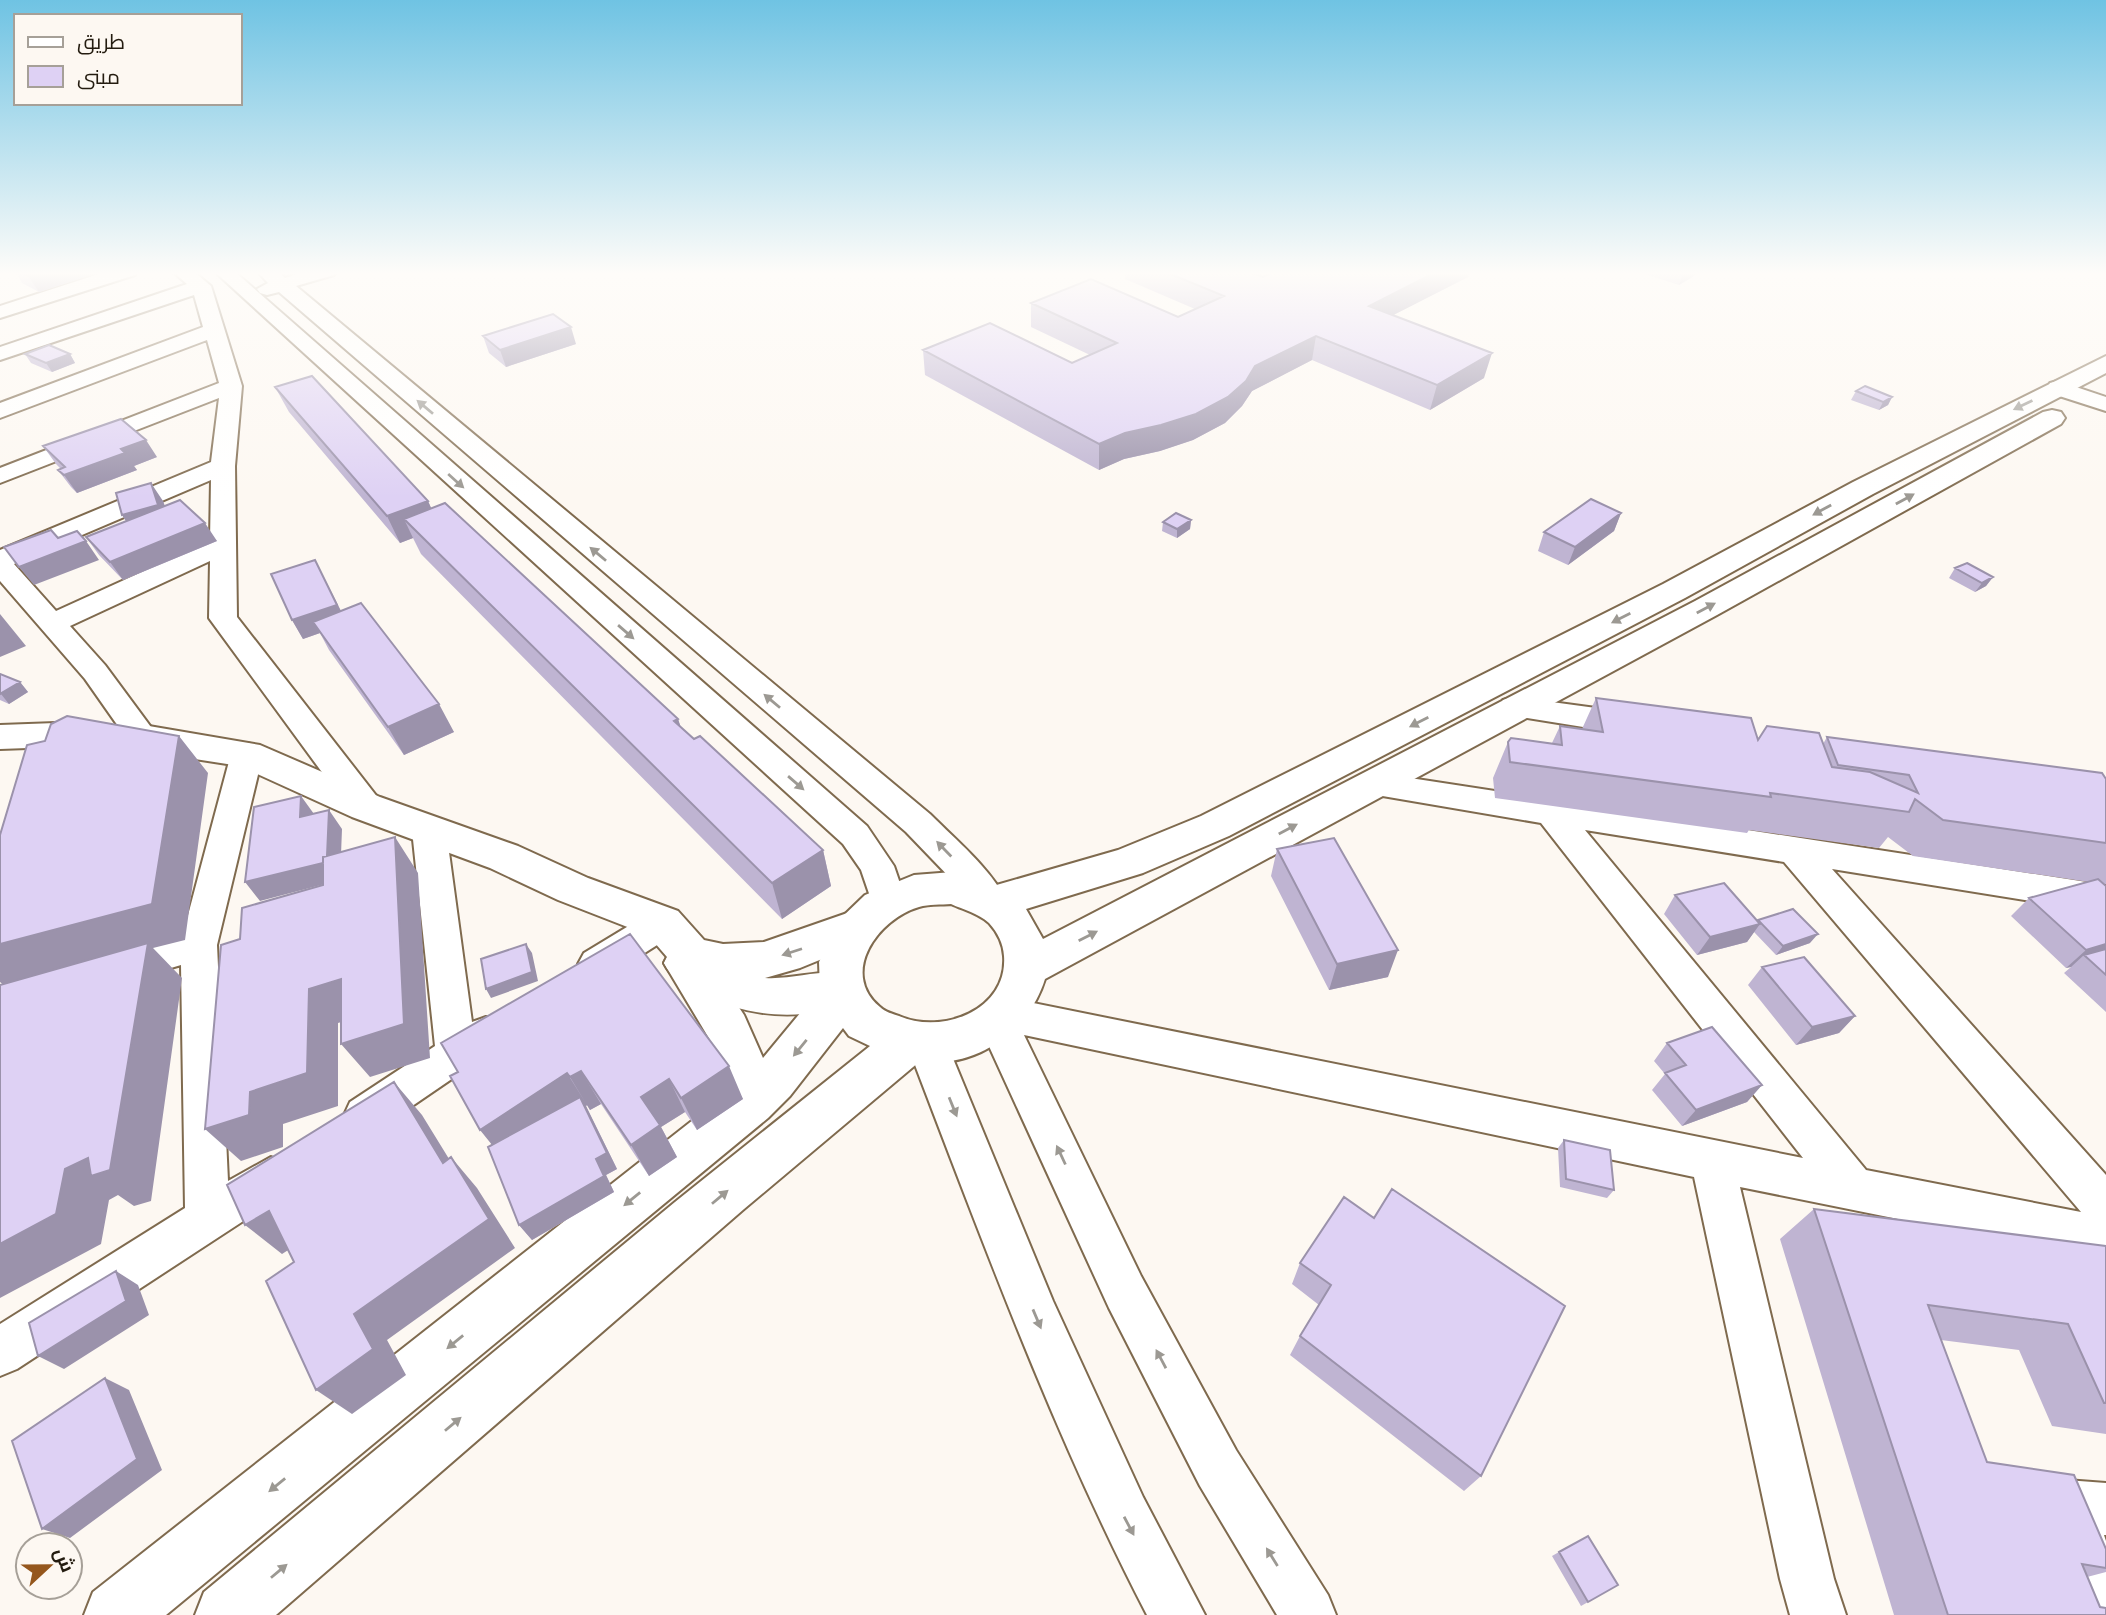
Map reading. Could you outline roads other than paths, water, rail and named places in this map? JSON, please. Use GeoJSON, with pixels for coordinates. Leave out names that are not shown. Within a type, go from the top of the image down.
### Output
{"type":"FeatureCollection","features":[{"type":"Feature","properties":{"kind":"main road"},"geometry":{"type":"LineString","coordinates":[[1027,968],[1514,707],[1706,608],[2013,440],[2089,395],[2106,363]]}},
{"type":"Feature","properties":{"kind":"main road"},"geometry":{"type":"LineString","coordinates":[[991,902],[1129,862],[1215,826],[1674,591],[1979,427],[2089,395]]}},
{"type":"Feature","properties":{"kind":"main road"},"geometry":{"type":"LineString","coordinates":[[1979,427],[2013,440]]}},
{"type":"Feature","properties":{"kind":"main road"},"geometry":{"type":"LineString","coordinates":[[0,737],[52,748],[98,740],[143,738],[247,754],[366,807],[504,857],[573,889],[680,947],[723,962],[764,960],[804,948],[856,927]]}},
{"type":"Feature","properties":{"kind":"main road"},"geometry":{"type":"LineString","coordinates":[[929,889],[950,889],[991,902],[1008,915],[1019,931],[1026,949],[1027,968],[1015,1000],[1000,1017],[977,1033],[952,1041],[919,1043],[888,1037],[868,1026],[853,1011],[842,992],[839,967],[844,947],[856,927],[870,912],[888,901],[929,889]]}},
{"type":"Feature","properties":{"kind":"main road"},"geometry":{"type":"LineString","coordinates":[[680,947],[732,990],[751,995],[791,998],[842,992]]}},
{"type":"Feature","properties":{"kind":"main road"},"geometry":{"type":"LineString","coordinates":[[680,947],[734,1038],[743,1058],[751,1103]]}},
{"type":"Feature","properties":{"kind":"main road"},"geometry":{"type":"LineString","coordinates":[[116,1615],[751,1103],[773,1081],[842,992]]}},
{"type":"Feature","properties":{"kind":"main road"},"geometry":{"type":"LineString","coordinates":[[227,1615],[792,1136],[919,1043]]}},
{"type":"Feature","properties":{"kind":"street"},"geometry":{"type":"LineString","coordinates":[[0,354],[24,346]]}},
{"type":"Feature","properties":{"kind":"street"},"geometry":{"type":"LineString","coordinates":[[0,411],[172,346]]}},
{"type":"Feature","properties":{"kind":"street"},"geometry":{"type":"LineString","coordinates":[[220,346],[231,386],[223,466],[223,618],[366,807]]}},
{"type":"Feature","properties":{"kind":"street"},"geometry":{"type":"LineString","coordinates":[[307,346],[855,835],[877,866],[888,901]]}},
{"type":"Feature","properties":{"kind":"street"},"geometry":{"type":"LineString","coordinates":[[355,346],[918,823],[991,902]]}},
{"type":"Feature","properties":{"kind":"street"},"geometry":{"type":"LineString","coordinates":[[0,477],[231,386]]}},
{"type":"Feature","properties":{"kind":"street"},"geometry":{"type":"LineString","coordinates":[[143,738],[96,672],[0,563],[223,466]]}},
{"type":"Feature","properties":{"kind":"street"},"geometry":{"type":"LineString","coordinates":[[52,624],[223,545]]}},
{"type":"Feature","properties":{"kind":"street"},"geometry":{"type":"LineString","coordinates":[[1514,707],[1665,729]]}},
{"type":"Feature","properties":{"kind":"street"},"geometry":{"type":"LineString","coordinates":[[207,1221],[199,945],[247,754]]}},
{"type":"Feature","properties":{"kind":"street"},"geometry":{"type":"LineString","coordinates":[[1371,784],[1793,849],[2101,902]]}},
{"type":"Feature","properties":{"kind":"street"},"geometry":{"type":"LineString","coordinates":[[1551,812],[1852,1186]]}},
{"type":"Feature","properties":{"kind":"street"},"geometry":{"type":"LineString","coordinates":[[429,830],[456,1054]]}},
{"type":"Feature","properties":{"kind":"street"},"geometry":{"type":"LineString","coordinates":[[1793,849],[2106,1208]]}},
{"type":"Feature","properties":{"kind":"street"},"geometry":{"type":"LineString","coordinates":[[80,979],[199,945]]}},
{"type":"Feature","properties":{"kind":"street"},"geometry":{"type":"LineString","coordinates":[[571,981],[680,947]]}},
{"type":"Feature","properties":{"kind":"street"},"geometry":{"type":"LineString","coordinates":[[331,1137],[513,1017]]}},
{"type":"Feature","properties":{"kind":"street"},"geometry":{"type":"LineString","coordinates":[[1000,1017],[2106,1239]]}},
{"type":"Feature","properties":{"kind":"street"},"geometry":{"type":"LineString","coordinates":[[1000,1017],[1144,1327],[1218,1468],[1308,1615]]}},
{"type":"Feature","properties":{"kind":"street"},"geometry":{"type":"LineString","coordinates":[[919,1043],[1124,1517],[1177,1615]]}},
{"type":"Feature","properties":{"kind":"street"},"geometry":{"type":"LineString","coordinates":[[0,1352],[207,1221],[297,1160]]}},
{"type":"Feature","properties":{"kind":"street"},"geometry":{"type":"LineString","coordinates":[[1712,1161],[1807,1579],[1818,1615]]}},
{"type":"Feature","properties":{"kind":"street"},"geometry":{"type":"LineString","coordinates":[[2106,1509],[2066,1506],[2106,1610]]}}]}
